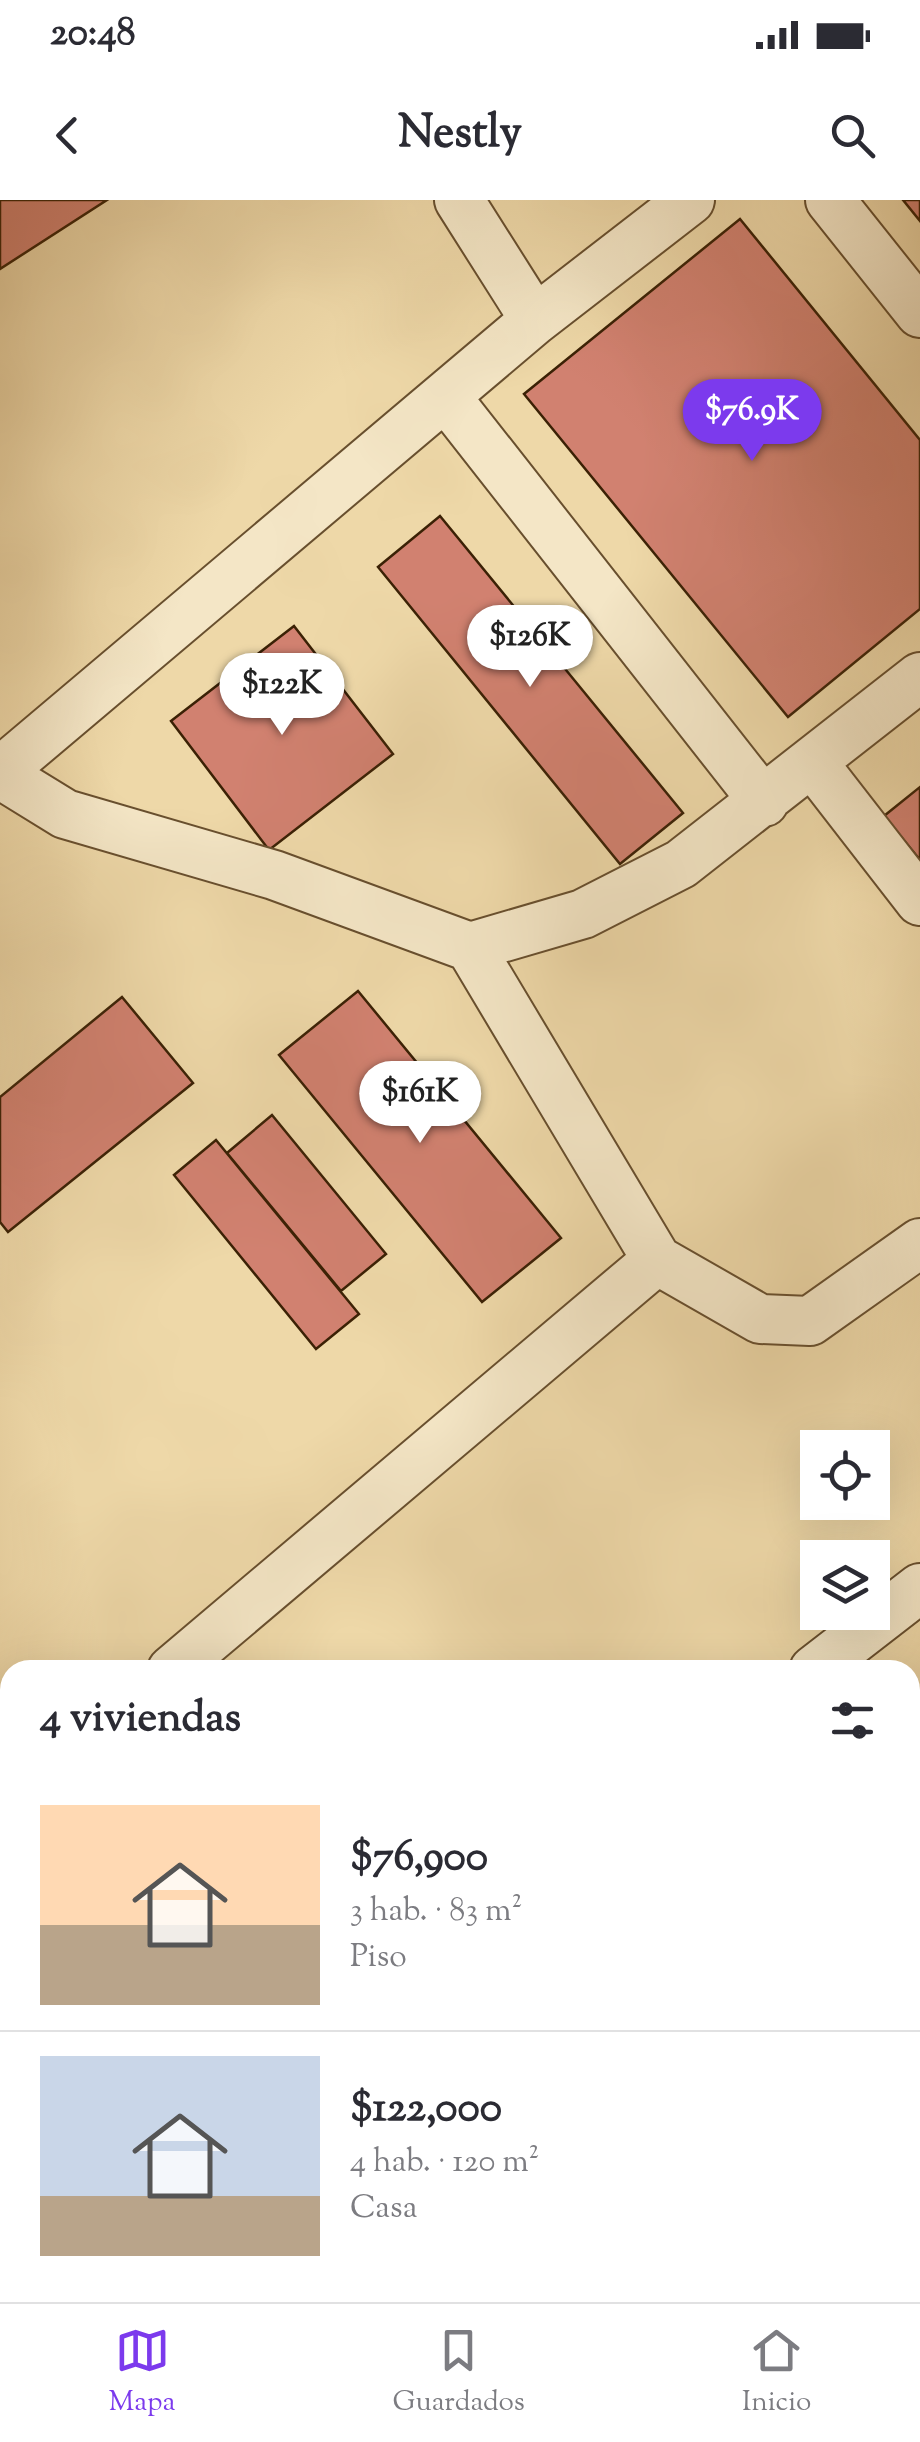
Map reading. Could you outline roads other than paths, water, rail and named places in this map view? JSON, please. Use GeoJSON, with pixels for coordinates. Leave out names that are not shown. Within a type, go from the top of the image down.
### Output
{"type":"FeatureCollection","features":[{"type":"Feature","properties":{"kind":"street"},"geometry":{"type":"LineString","coordinates":[[459,200],[535,320]]}},
{"type":"Feature","properties":{"kind":"street"},"geometry":{"type":"LineString","coordinates":[[690,200],[535,320],[0,773],[65,814],[274,875],[470,948],[584,914],[680,864],[920,678]]}},
{"type":"Feature","properties":{"kind":"street"},"geometry":{"type":"LineString","coordinates":[[830,200],[920,313]]}},
{"type":"Feature","properties":{"kind":"street"},"geometry":{"type":"LineString","coordinates":[[446,397],[764,802]]}},
{"type":"Feature","properties":{"kind":"street"},"geometry":{"type":"LineString","coordinates":[[813,763],[920,900]]}},
{"type":"Feature","properties":{"kind":"street"},"geometry":{"type":"LineString","coordinates":[[470,948],[657,1260],[760,1320],[810,1321],[920,1242]]}},
{"type":"Feature","properties":{"kind":"street"},"geometry":{"type":"LineString","coordinates":[[184,1660],[657,1260]]}},
{"type":"Feature","properties":{"kind":"street"},"geometry":{"type":"LineString","coordinates":[[827,1660],[920,1588]]}}]}
